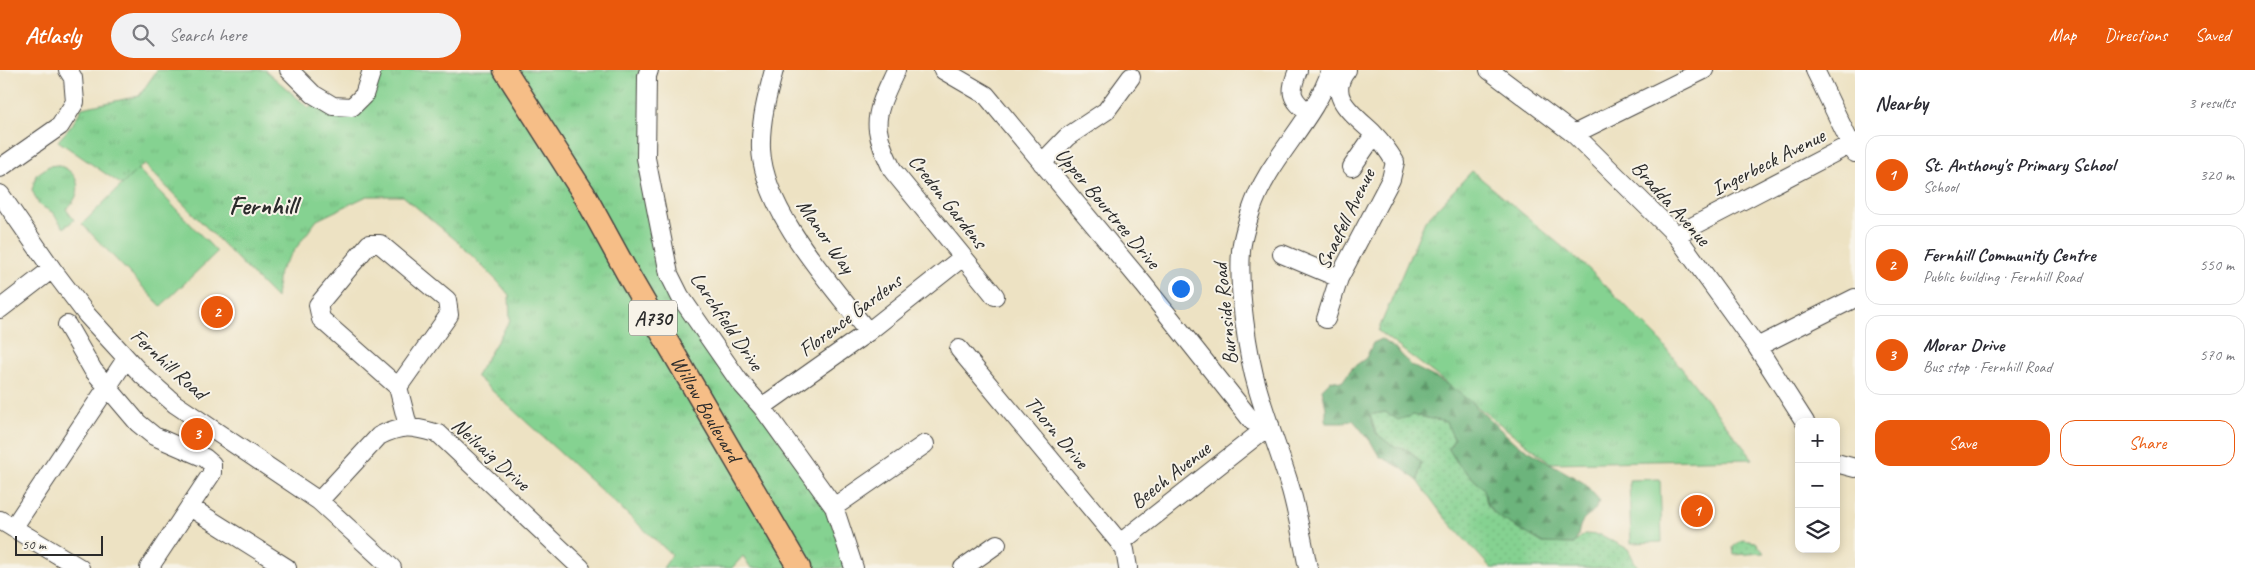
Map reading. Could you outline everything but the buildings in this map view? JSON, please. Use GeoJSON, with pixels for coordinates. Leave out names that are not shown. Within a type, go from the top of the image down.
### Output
{"type":"FeatureCollection","features":[{"type":"Feature","properties":{"kind":"main road","name":"Willow Boulevard"},"geometry":{"type":"LineString","coordinates":[[505,70],[584,194],[630,278],[799,568]]}},
{"type":"Feature","properties":{"kind":"street"},"geometry":{"type":"LineString","coordinates":[[0,168],[60,126],[75,102],[73,78],[68,70]]}},
{"type":"Feature","properties":{"kind":"street"},"geometry":{"type":"LineString","coordinates":[[289,70],[313,94],[333,106],[352,107],[364,95],[372,70]]}},
{"type":"Feature","properties":{"kind":"street","name":"Larchfield Drive"},"geometry":{"type":"LineString","coordinates":[[649,70],[646,158],[669,274],[680,296],[739,381],[762,407],[834,507],[854,568]]}},
{"type":"Feature","properties":{"kind":"street","name":"Manor Way"},"geometry":{"type":"LineString","coordinates":[[774,70],[764,105],[761,150],[769,185],[786,225],[868,332]]}},
{"type":"Feature","properties":{"kind":"street","name":"Credon Gardens"},"geometry":{"type":"LineString","coordinates":[[896,70],[882,104],[878,129],[883,148],[893,171],[995,296]]}},
{"type":"Feature","properties":{"kind":"street","name":"Upper Bourtree Drive"},"geometry":{"type":"LineString","coordinates":[[943,70],[986,95],[1144,286],[1252,421],[1270,425]]}},
{"type":"Feature","properties":{"kind":"street"},"geometry":{"type":"LineString","coordinates":[[1298,70],[1291,88],[1292,95],[1295,101],[1309,114]]}},
{"type":"Feature","properties":{"kind":"street","name":"Burnside Road"},"geometry":{"type":"LineString","coordinates":[[1308,568],[1291,490],[1258,389],[1249,353],[1243,301],[1241,251],[1251,210],[1266,175],[1309,114],[1325,87],[1331,70]]}},
{"type":"Feature","properties":{"kind":"street","name":"Snaefell Avenue"},"geometry":{"type":"LineString","coordinates":[[1326,319],[1339,278],[1391,179],[1395,162],[1340,97],[1339,86],[1347,70]]}},
{"type":"Feature","properties":{"kind":"street","name":"Bradda Avenue"},"geometry":{"type":"LineString","coordinates":[[1489,70],[1574,134],[1676,235],[1756,347],[1801,418]]}},
{"type":"Feature","properties":{"kind":"street"},"geometry":{"type":"LineString","coordinates":[[1574,134],[1704,70]]}},
{"type":"Feature","properties":{"kind":"street"},"geometry":{"type":"LineString","coordinates":[[1815,70],[1854,146]]}},
{"type":"Feature","properties":{"kind":"street"},"geometry":{"type":"LineString","coordinates":[[1042,163],[1067,137],[1106,111],[1131,77]]}},
{"type":"Feature","properties":{"kind":"street"},"geometry":{"type":"LineString","coordinates":[[1352,167],[1374,135]]}},
{"type":"Feature","properties":{"kind":"street","name":"Ingerbeck Avenue"},"geometry":{"type":"LineString","coordinates":[[1676,235],[1854,146]]}},
{"type":"Feature","properties":{"kind":"street","name":"Fernhill Road"},"geometry":{"type":"LineString","coordinates":[[0,194],[52,270],[126,359],[175,404],[319,501],[392,568]]}},
{"type":"Feature","properties":{"kind":"street"},"geometry":{"type":"LineString","coordinates":[[319,501],[379,436],[408,426],[398,387],[321,318],[318,305],[369,244],[380,244],[447,300],[449,315],[398,387]]}},
{"type":"Feature","properties":{"kind":"street"},"geometry":{"type":"LineString","coordinates":[[1282,254],[1339,278]]}},
{"type":"Feature","properties":{"kind":"street","name":"Florence Gardens"},"geometry":{"type":"LineString","coordinates":[[762,407],[868,332],[963,257]]}},
{"type":"Feature","properties":{"kind":"street"},"geometry":{"type":"LineString","coordinates":[[3,300],[52,270]]}},
{"type":"Feature","properties":{"kind":"street"},"geometry":{"type":"LineString","coordinates":[[1756,347],[1855,298]]}},
{"type":"Feature","properties":{"kind":"street"},"geometry":{"type":"LineString","coordinates":[[67,325],[93,370],[138,423],[154,436],[204,458],[212,464],[212,473],[149,568]]}},
{"type":"Feature","properties":{"kind":"street","name":"Thorn Drive"},"geometry":{"type":"LineString","coordinates":[[960,349],[1120,543]]}},
{"type":"Feature","properties":{"kind":"street"},"geometry":{"type":"LineString","coordinates":[[80,568],[6,524],[126,359]]}},
{"type":"Feature","properties":{"kind":"street","name":"Beech Avenue"},"geometry":{"type":"LineString","coordinates":[[1120,543],[1270,425]]}},
{"type":"Feature","properties":{"kind":"street","name":"Neilvaig Drive"},"geometry":{"type":"LineString","coordinates":[[408,426],[439,434],[581,568]]}},
{"type":"Feature","properties":{"kind":"street"},"geometry":{"type":"LineString","coordinates":[[834,507],[925,444]]}},
{"type":"Feature","properties":{"kind":"street"},"geometry":{"type":"LineString","coordinates":[[1840,464],[1855,468]]}},
{"type":"Feature","properties":{"kind":"street"},"geometry":{"type":"LineString","coordinates":[[190,507],[287,568]]}},
{"type":"Feature","properties":{"kind":"street"},"geometry":{"type":"LineString","coordinates":[[1120,543],[1125,550],[1128,568]]}},
{"type":"Feature","properties":{"kind":"street"},"geometry":{"type":"LineString","coordinates":[[963,568],[997,544]]}},
{"type":"Feature","properties":{"kind":"green space"},"geometry":{"type":"Polygon","coordinates":[[[157,70],[265,70],[309,108],[316,104],[354,114],[366,105],[372,96],[379,70],[644,70],[665,278],[820,497],[851,568],[751,568],[743,556],[732,568],[663,568],[672,555],[476,376],[510,320],[509,295],[458,242],[403,196],[367,196],[317,220],[279,271],[276,298],[144,164],[122,185],[58,141],[72,125],[82,108],[139,96],[157,70]]]}},
{"type":"Feature","properties":{"kind":"green space"},"geometry":{"type":"Polygon","coordinates":[[[57,165],[71,172],[75,178],[78,190],[76,197],[66,209],[74,220],[64,228],[52,212],[39,205],[32,190],[36,175],[49,166],[57,165]]]}},
{"type":"Feature","properties":{"kind":"green space"},"geometry":{"type":"Polygon","coordinates":[[[138,169],[217,252],[161,306],[82,224],[138,169]]]}},
{"type":"Feature","properties":{"kind":"green space"},"geometry":{"type":"Polygon","coordinates":[[[1472,171],[1590,270],[1657,337],[1753,459],[1551,463],[1378,331],[1425,221],[1472,171]]]}},
{"type":"Feature","properties":{"kind":"green space"},"geometry":{"type":"Polygon","coordinates":[[[1382,339],[1397,350],[1412,366],[1462,394],[1514,442],[1584,483],[1600,501],[1581,524],[1574,544],[1543,543],[1497,516],[1487,504],[1484,489],[1457,463],[1449,449],[1454,439],[1446,422],[1413,415],[1398,420],[1385,412],[1370,415],[1376,433],[1391,445],[1410,451],[1421,463],[1418,481],[1400,467],[1379,456],[1371,442],[1353,420],[1343,423],[1326,423],[1326,408],[1322,389],[1331,380],[1342,382],[1352,368],[1366,358],[1373,343],[1382,339]]]}},
{"type":"Feature","properties":{"kind":"green space"},"geometry":{"type":"Polygon","coordinates":[[[1385,412],[1398,419],[1413,415],[1446,422],[1454,439],[1449,449],[1457,463],[1484,489],[1487,504],[1497,516],[1543,543],[1574,544],[1584,534],[1601,535],[1628,549],[1638,568],[1491,568],[1444,517],[1418,481],[1421,463],[1410,451],[1391,445],[1376,433],[1369,415],[1385,412]]]}},
{"type":"Feature","properties":{"kind":"green space"},"geometry":{"type":"Polygon","coordinates":[[[1660,479],[1662,542],[1631,543],[1629,480],[1660,479]]]}},
{"type":"Feature","properties":{"kind":"green space"},"geometry":{"type":"Polygon","coordinates":[[[1742,540],[1756,542],[1764,553],[1734,555],[1733,547],[1742,540]]]}},
{"type":"Feature","properties":{"kind":"place","name":"Fernhill Community Centre"},"geometry":{"type":"Point","coordinates":[217,312]}},
{"type":"Feature","properties":{"kind":"place","name":"Morar Drive"},"geometry":{"type":"Point","coordinates":[197,434]}},
{"type":"Feature","properties":{"kind":"place","name":"St. Anthony's Primary School"},"geometry":{"type":"Point","coordinates":[1697,511]}},
{"type":"Feature","properties":{"kind":"district","name":"Fernhill"},"geometry":{"type":"Point","coordinates":[263,205]}}]}
